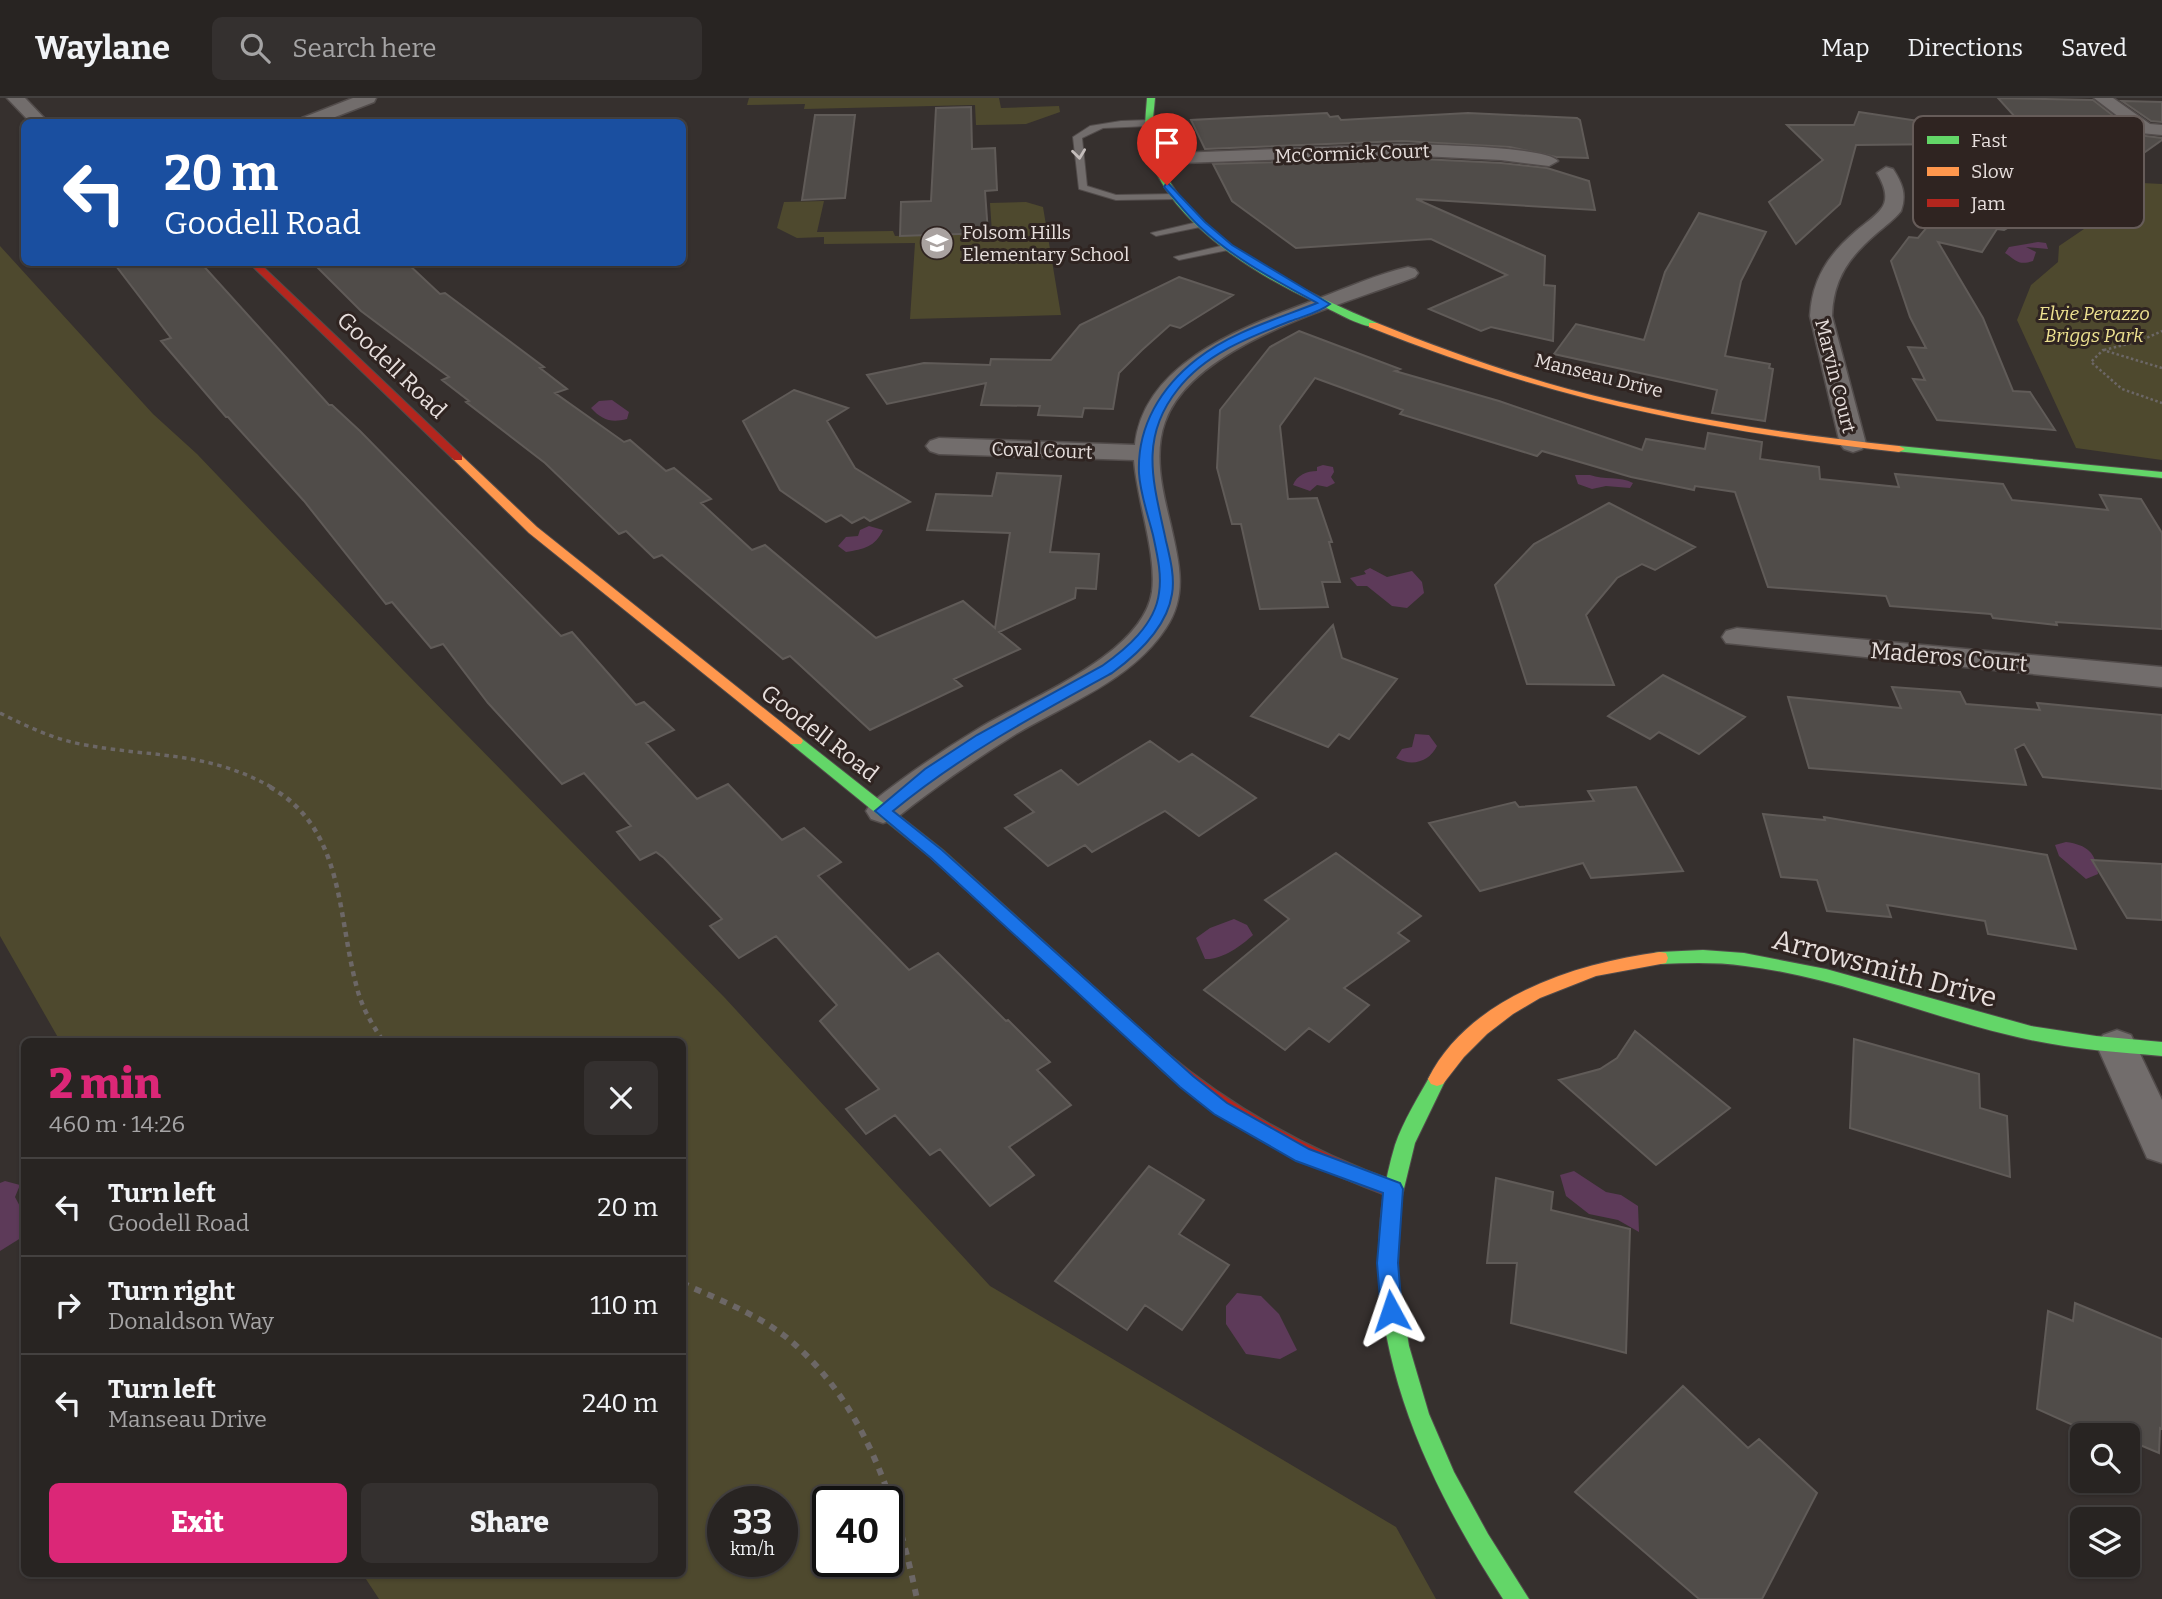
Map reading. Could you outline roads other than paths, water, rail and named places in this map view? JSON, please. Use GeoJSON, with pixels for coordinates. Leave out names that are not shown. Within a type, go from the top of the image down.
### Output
{"type":"FeatureCollection","features":[{"type":"Feature","properties":{"kind":"street"},"geometry":{"type":"LineString","coordinates":[[315,119],[368,98]]}},
{"type":"Feature","properties":{"kind":"street","name":"Manseau Drive"},"geometry":{"type":"LineString","coordinates":[[1152,98],[1149,123],[1154,159],[1176,197],[1202,224],[1258,267],[1325,304],[1411,341],[1539,383],[1688,418],[1853,444],[2162,475]]}},
{"type":"Feature","properties":{"kind":"street"},"geometry":{"type":"LineString","coordinates":[[2102,98],[2128,116]]}},
{"type":"Feature","properties":{"kind":"street"},"geometry":{"type":"LineString","coordinates":[[20,99],[37,119]]}},
{"type":"Feature","properties":{"kind":"street"},"geometry":{"type":"LineString","coordinates":[[2144,127],[2162,130]]}},
{"type":"Feature","properties":{"kind":"street","name":"McCormick Court"},"geometry":{"type":"LineString","coordinates":[[1154,159],[1415,150],[1482,152],[1549,161]]}},
{"type":"Feature","properties":{"kind":"street","name":"Marvin Court"},"geometry":{"type":"LineString","coordinates":[[1853,444],[1821,316],[1820,297],[1828,272],[1839,257],[1891,211],[1895,204],[1895,189],[1886,173]]}},
{"type":"Feature","properties":{"kind":"street","name":"Goodell Road"},"geometry":{"type":"LineString","coordinates":[[256,266],[550,545],[937,854],[1186,1081],[1221,1108],[1302,1155],[1393,1189]]}},
{"type":"Feature","properties":{"kind":"street"},"geometry":{"type":"LineString","coordinates":[[883,811],[930,772],[982,738],[1107,670],[1148,633],[1163,606],[1166,592],[1165,563],[1145,473],[1145,453],[1156,411],[1175,384],[1201,361],[1234,340],[1408,273]]}},
{"type":"Feature","properties":{"kind":"street","name":"Coval Court"},"geometry":{"type":"LineString","coordinates":[[939,446],[1145,453]]}},
{"type":"Feature","properties":{"kind":"street","name":"Maderos Court"},"geometry":{"type":"LineString","coordinates":[[1737,637],[2162,677]]}},
{"type":"Feature","properties":{"kind":"street","name":"Arrowsmith Drive"},"geometry":{"type":"LineString","coordinates":[[1517,1599],[1471,1529],[1441,1472],[1417,1416],[1401,1363],[1391,1311],[1387,1263],[1393,1189],[1403,1149],[1417,1112],[1436,1079],[1480,1027],[1504,1008],[1561,979],[1625,962],[1695,956],[1770,962],[1848,979],[1929,1006],[2015,1029],[2117,1046],[2162,1049]]}},
{"type":"Feature","properties":{"kind":"street"},"geometry":{"type":"LineString","coordinates":[[2117,1046],[2162,1145]]}},
{"type":"Feature","properties":{"kind":"lane"},"geometry":{"type":"LineString","coordinates":[[1149,123],[1102,125],[1087,128],[1077,137],[1083,187],[1096,194],[1118,199],[1176,197]]}},
{"type":"Feature","properties":{"kind":"lane"},"geometry":{"type":"LineString","coordinates":[[1156,233],[1202,224]]}},
{"type":"Feature","properties":{"kind":"lane"},"geometry":{"type":"LineString","coordinates":[[1179,257],[1229,247]]}},
{"type":"Feature","properties":{"kind":"place","name":"Folsom Hills Elementary School"},"geometry":{"type":"Point","coordinates":[937,243]}},
{"type":"Feature","properties":{"kind":"park label","name":"Elvie Perazzo Briggs Park"},"geometry":{"type":"Point","coordinates":[2094,324]}}]}
